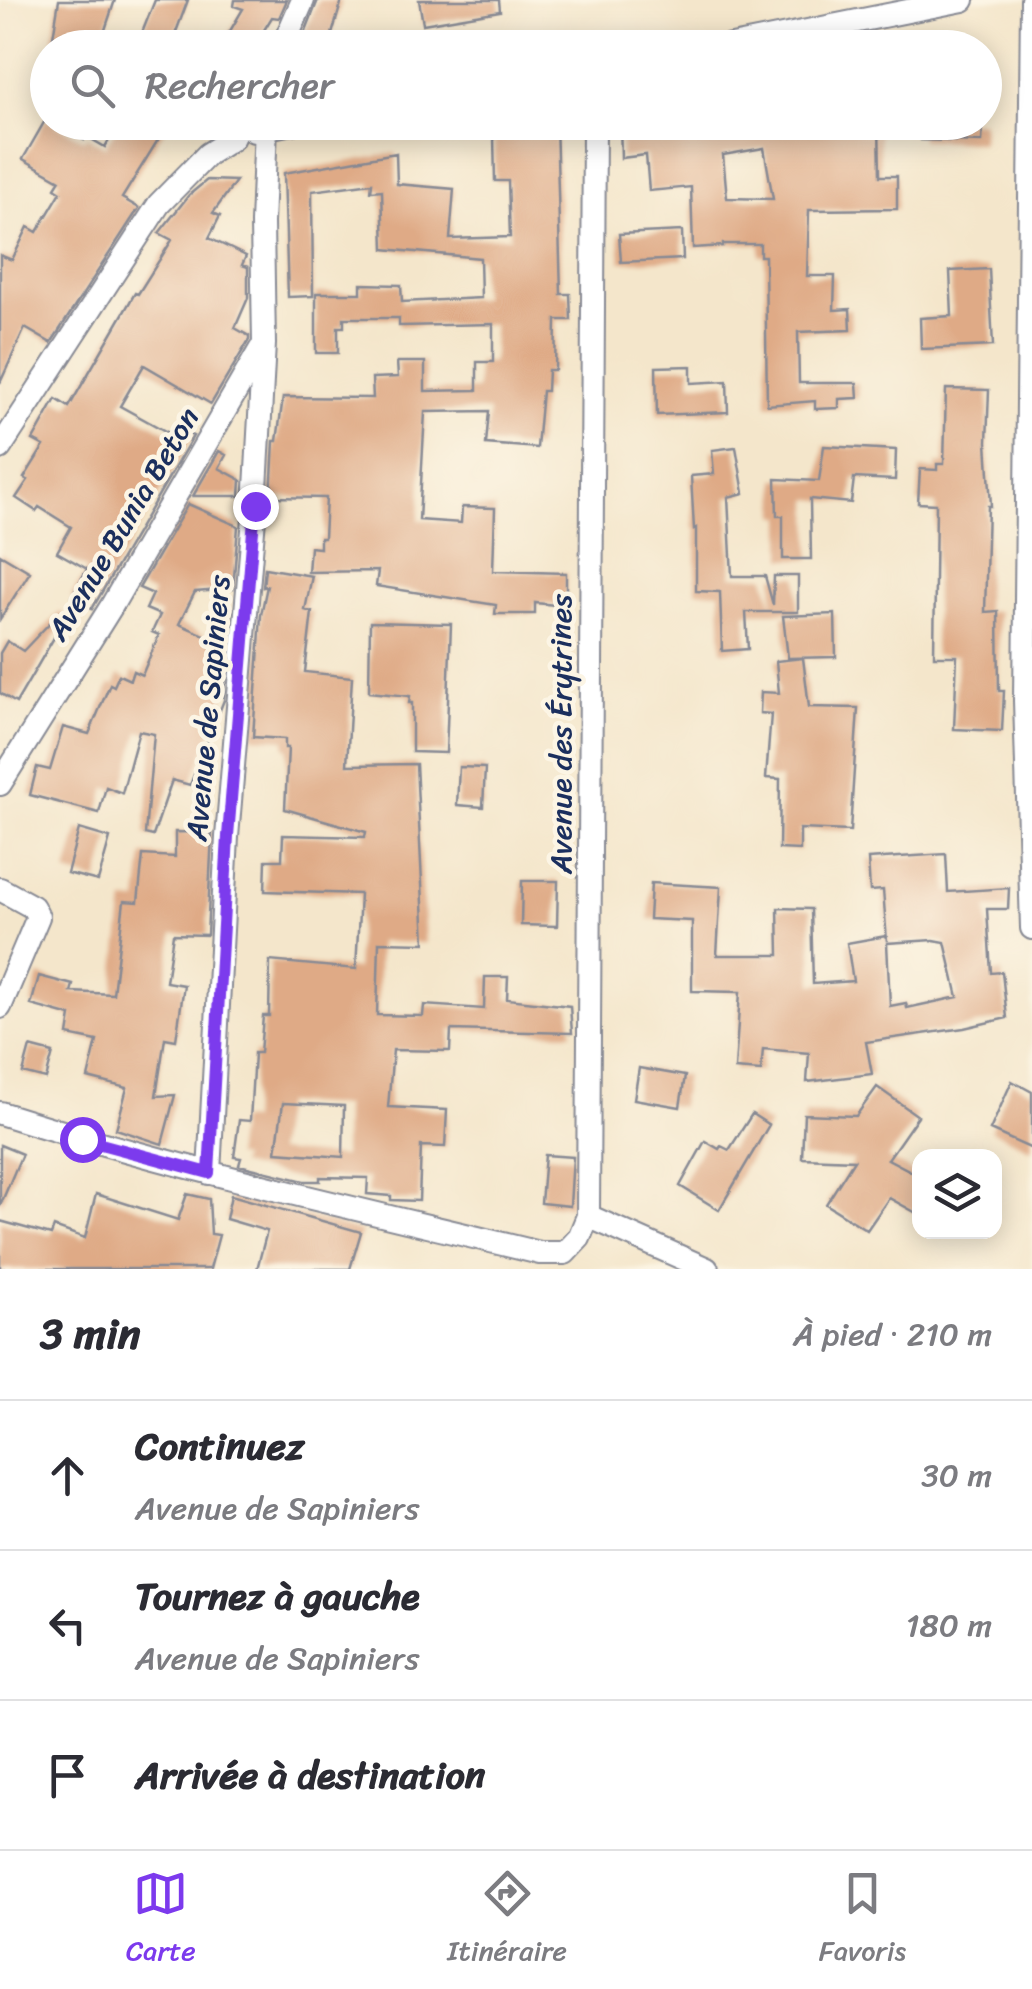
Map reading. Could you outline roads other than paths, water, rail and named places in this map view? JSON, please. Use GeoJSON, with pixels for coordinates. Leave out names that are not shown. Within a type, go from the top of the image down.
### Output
{"type":"FeatureCollection","features":[{"type":"Feature","properties":{"kind":"street"},"geometry":{"type":"LineString","coordinates":[[290,30],[303,0]]}},
{"type":"Feature","properties":{"kind":"street"},"geometry":{"type":"LineString","coordinates":[[812,30],[963,0]]}},
{"type":"Feature","properties":{"kind":"street"},"geometry":{"type":"LineString","coordinates":[[1032,0],[1025,701],[1032,928]]}},
{"type":"Feature","properties":{"kind":"street"},"geometry":{"type":"LineString","coordinates":[[0,448],[159,204],[225,140]]}},
{"type":"Feature","properties":{"kind":"street","name":"Avenue de Sapiniers"},"geometry":{"type":"LineString","coordinates":[[209,1173],[228,836],[264,344],[265,140]]}},
{"type":"Feature","properties":{"kind":"street","name":"Avenue des Érytrines"},"geometry":{"type":"LineString","coordinates":[[588,1216],[594,140]]}},
{"type":"Feature","properties":{"kind":"street","name":"Avenue Bunia Beton"},"geometry":{"type":"LineString","coordinates":[[0,784],[111,607],[264,344]]}},
{"type":"Feature","properties":{"kind":"street"},"geometry":{"type":"LineString","coordinates":[[0,889],[32,907],[38,916],[0,1007]]}},
{"type":"Feature","properties":{"kind":"street"},"geometry":{"type":"LineString","coordinates":[[0,1113],[209,1173],[540,1254],[565,1253],[579,1238],[588,1216],[707,1269]]}}]}
